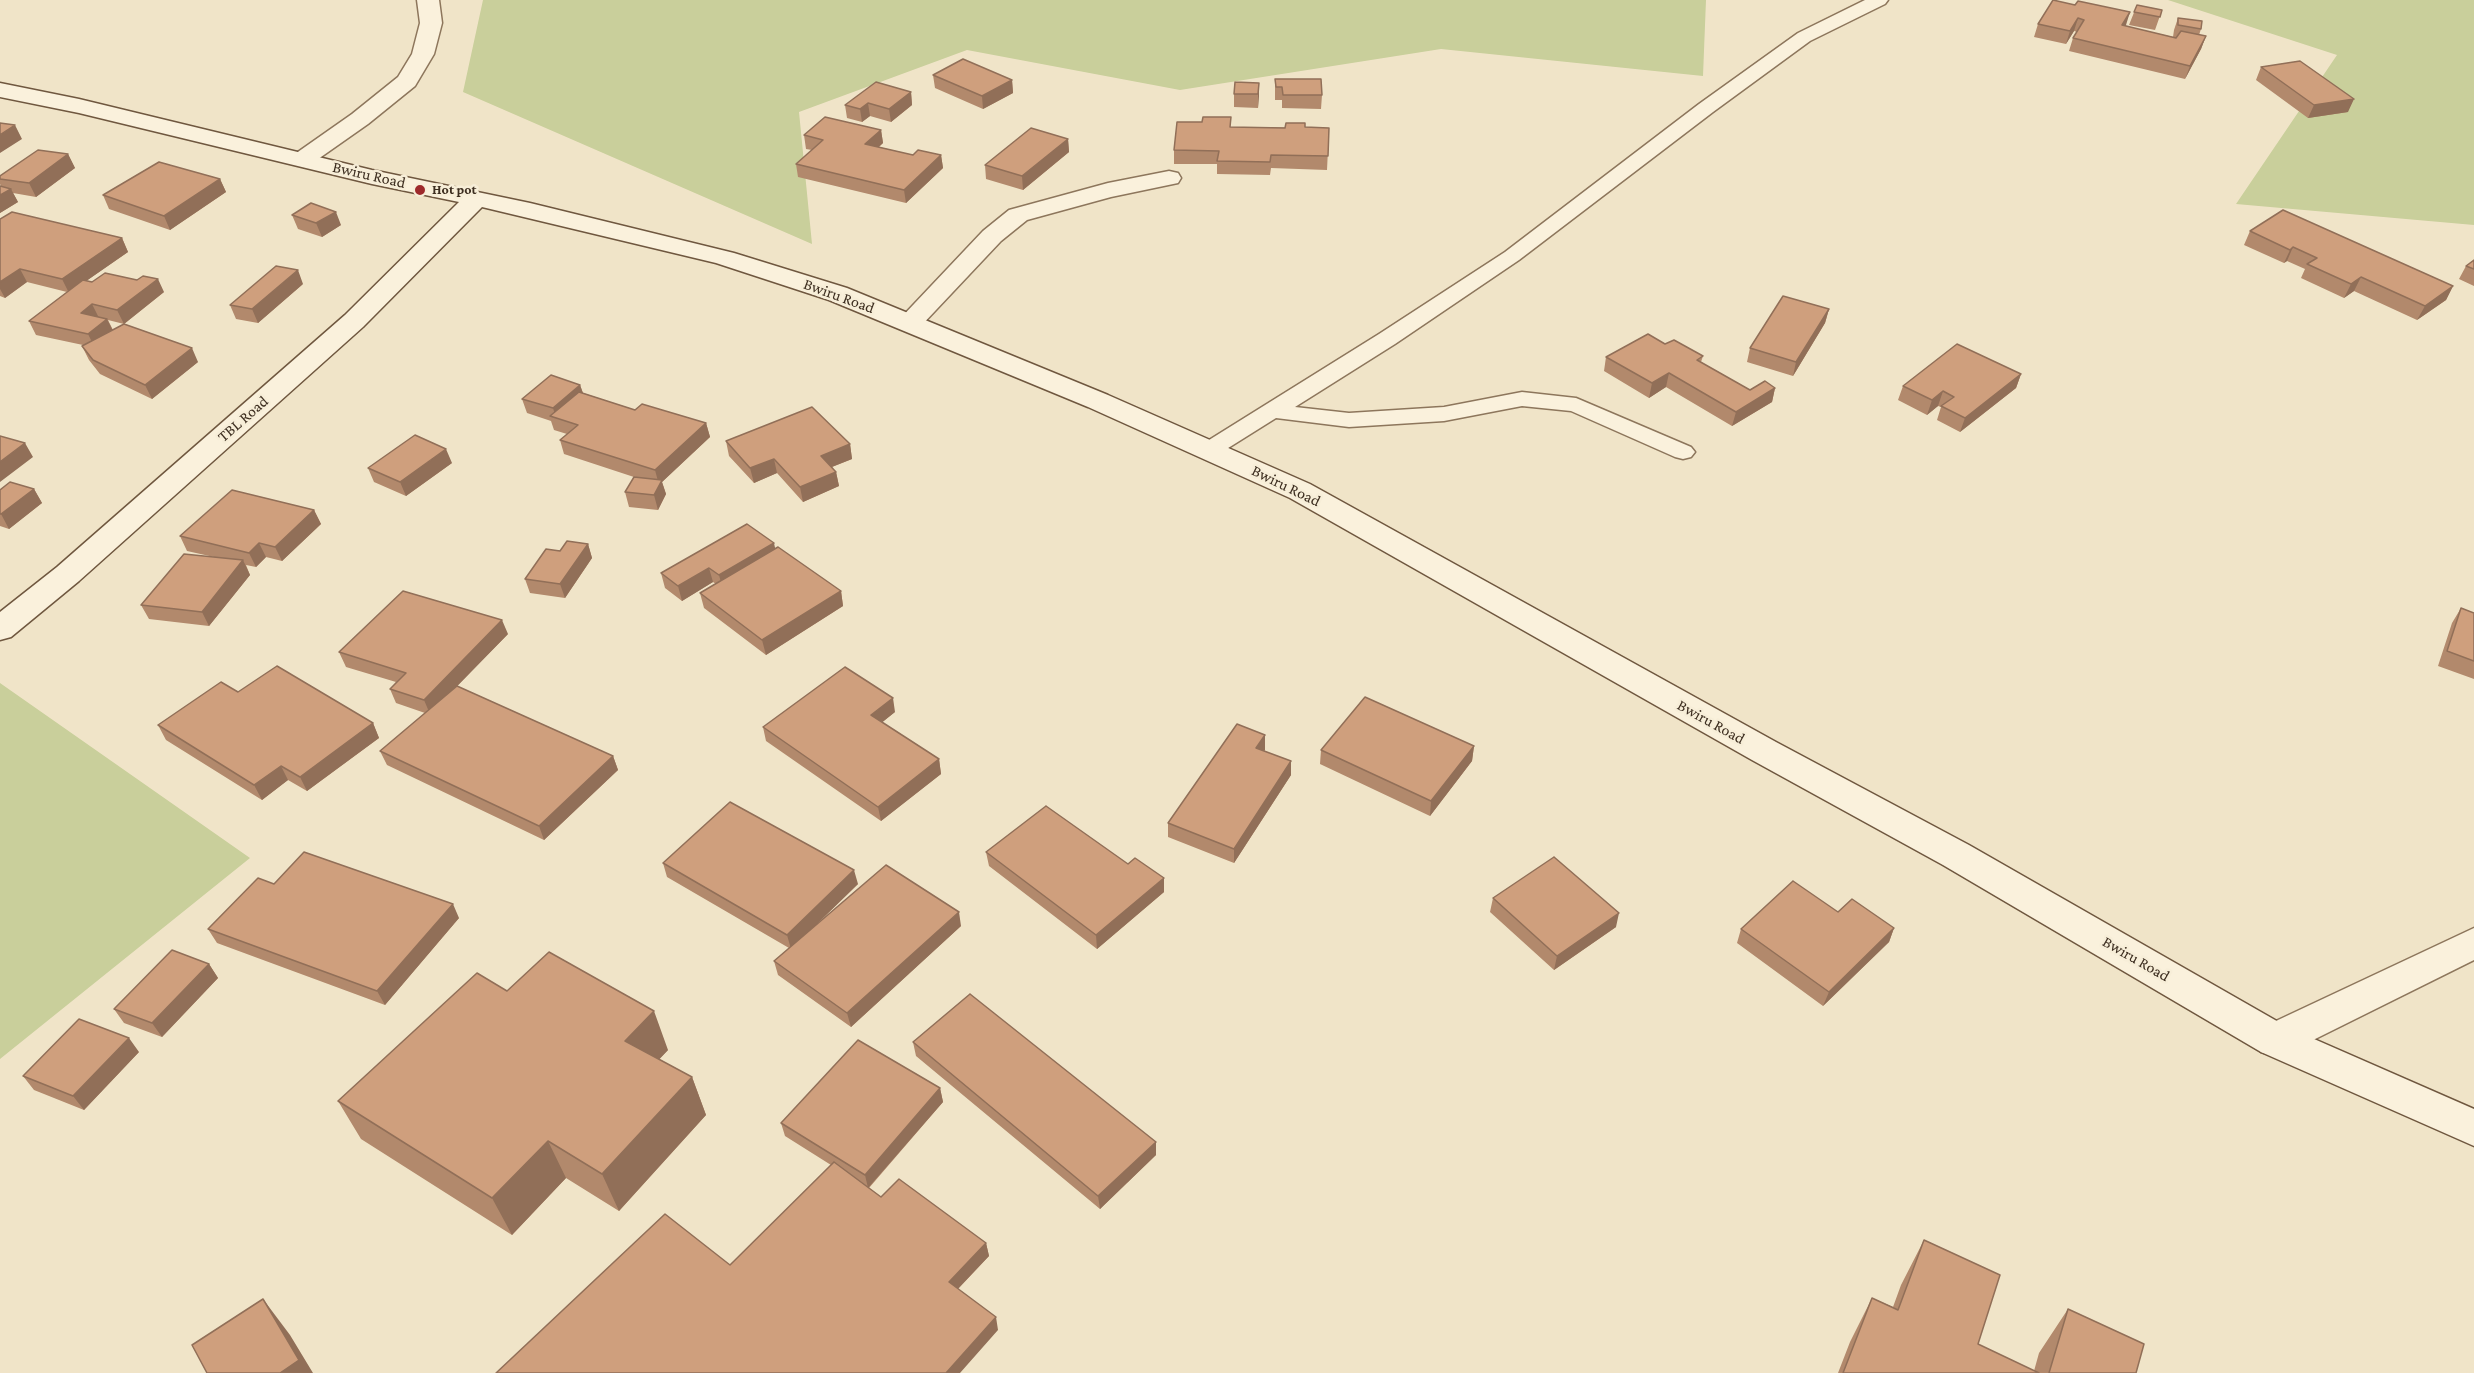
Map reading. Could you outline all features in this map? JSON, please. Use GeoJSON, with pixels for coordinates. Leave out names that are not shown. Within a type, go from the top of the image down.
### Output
{"type":"FeatureCollection","features":[{"type":"Feature","properties":{"kind":"main road"},"geometry":{"type":"LineString","coordinates":[[303,159],[360,119],[407,81],[423,54],[431,23],[428,0]]}},
{"type":"Feature","properties":{"kind":"main road","name":"Bwiru Road"},"geometry":{"type":"LineString","coordinates":[[0,90],[725,258],[838,294],[910,322],[1300,491],[1692,711],[1956,855],[2275,1040],[2474,1128]]}},
{"type":"Feature","properties":{"kind":"main road"},"geometry":{"type":"LineString","coordinates":[[910,322],[993,236],[1018,215],[1108,190],[1169,178]]}},
{"type":"Feature","properties":{"kind":"main road","name":"TBL Road"},"geometry":{"type":"LineString","coordinates":[[0,629],[69,574],[354,321],[476,199]]}},
{"type":"Feature","properties":{"kind":"main road"},"geometry":{"type":"LineString","coordinates":[[2275,1040],[2474,943]]}},
{"type":"Feature","properties":{"kind":"lane"},"geometry":{"type":"LineString","coordinates":[[1209,450],[1512,256],[1706,108],[1804,37],[1879,0]]}},
{"type":"Feature","properties":{"kind":"lane"},"geometry":{"type":"LineString","coordinates":[[1272,411],[1349,420],[1444,414],[1522,399],[1554,402],[1576,405],[1683,452]]}},
{"type":"Feature","properties":{"kind":"green space"},"geometry":{"type":"Polygon","coordinates":[[[483,0],[1706,0],[1703,76],[1441,49],[1180,90],[967,50],[799,112],[812,244],[463,92],[483,0]]]}},
{"type":"Feature","properties":{"kind":"green space"},"geometry":{"type":"Polygon","coordinates":[[[2168,0],[2474,0],[2474,225],[2236,204],[2337,55],[2168,0]]]}},
{"type":"Feature","properties":{"kind":"green space"},"geometry":{"type":"Polygon","coordinates":[[[0,683],[250,858],[0,1059],[0,683]]]}},
{"type":"Feature","properties":{"kind":"building"},"geometry":{"type":"Polygon","coordinates":[[[2053,0],[2075,5],[2078,1],[2130,12],[2122,25],[2176,38],[2181,31],[2206,36],[2190,66],[2073,38],[2084,20],[2078,18],[2070,31],[2038,24],[2053,0]]]}},
{"type":"Feature","properties":{"kind":"building"},"geometry":{"type":"Polygon","coordinates":[[[2137,5],[2162,10],[2160,17],[2134,12],[2137,5]]]}},
{"type":"Feature","properties":{"kind":"building"},"geometry":{"type":"Polygon","coordinates":[[[2178,18],[2202,21],[2201,29],[2178,25],[2178,18]]]}},
{"type":"Feature","properties":{"kind":"building"},"geometry":{"type":"Polygon","coordinates":[[[963,59],[1012,80],[982,96],[933,75],[963,59]]]}},
{"type":"Feature","properties":{"kind":"building"},"geometry":{"type":"Polygon","coordinates":[[[2300,61],[2354,99],[2314,105],[2261,67],[2300,61]]]}},
{"type":"Feature","properties":{"kind":"building"},"geometry":{"type":"Polygon","coordinates":[[[1275,79],[1321,79],[1322,95],[1283,95],[1282,87],[1276,87],[1275,79]]]}},
{"type":"Feature","properties":{"kind":"building"},"geometry":{"type":"Polygon","coordinates":[[[876,82],[911,92],[889,109],[868,103],[860,109],[845,105],[876,82]]]}},
{"type":"Feature","properties":{"kind":"building"},"geometry":{"type":"Polygon","coordinates":[[[1235,82],[1259,83],[1258,94],[1234,94],[1235,82]]]}},
{"type":"Feature","properties":{"kind":"building"},"geometry":{"type":"Polygon","coordinates":[[[825,117],[881,130],[865,144],[913,155],[918,150],[941,155],[904,190],[796,164],[823,140],[804,135],[825,117]]]}},
{"type":"Feature","properties":{"kind":"building"},"geometry":{"type":"Polygon","coordinates":[[[1203,117],[1231,117],[1230,127],[1285,128],[1286,123],[1305,123],[1305,127],[1329,128],[1328,156],[1271,155],[1270,162],[1217,161],[1219,151],[1174,150],[1177,122],[1202,122],[1203,117]]]}},
{"type":"Feature","properties":{"kind":"building"},"geometry":{"type":"Polygon","coordinates":[[[0,123],[15,125],[0,135],[0,123]]]}},
{"type":"Feature","properties":{"kind":"building"},"geometry":{"type":"Polygon","coordinates":[[[1031,128],[1068,139],[1022,176],[985,165],[1031,128]]]}},
{"type":"Feature","properties":{"kind":"building"},"geometry":{"type":"Polygon","coordinates":[[[38,150],[68,154],[29,183],[0,179],[0,176],[38,150]]]}},
{"type":"Feature","properties":{"kind":"building"},"geometry":{"type":"Polygon","coordinates":[[[159,162],[220,179],[164,216],[103,195],[159,162]]]}},
{"type":"Feature","properties":{"kind":"building"},"geometry":{"type":"Polygon","coordinates":[[[0,186],[11,189],[0,195],[0,186]]]}},
{"type":"Feature","properties":{"kind":"building"},"geometry":{"type":"Polygon","coordinates":[[[311,203],[336,212],[316,223],[292,215],[311,203]]]}},
{"type":"Feature","properties":{"kind":"building"},"geometry":{"type":"Polygon","coordinates":[[[2283,210],[2453,286],[2425,306],[2361,277],[2351,284],[2307,264],[2317,258],[2293,247],[2290,250],[2250,231],[2283,210]]]}},
{"type":"Feature","properties":{"kind":"building"},"geometry":{"type":"Polygon","coordinates":[[[12,212],[122,238],[62,279],[20,269],[0,282],[0,219],[12,212]]]}},
{"type":"Feature","properties":{"kind":"building"},"geometry":{"type":"Polygon","coordinates":[[[2474,260],[2474,269],[2466,266],[2474,260]]]}},
{"type":"Feature","properties":{"kind":"building"},"geometry":{"type":"Polygon","coordinates":[[[276,266],[298,270],[252,309],[230,305],[276,266]]]}},
{"type":"Feature","properties":{"kind":"building"},"geometry":{"type":"Polygon","coordinates":[[[105,273],[137,280],[143,276],[158,279],[117,310],[92,304],[81,313],[107,319],[88,334],[29,321],[83,280],[92,282],[105,273]]]}},
{"type":"Feature","properties":{"kind":"building"},"geometry":{"type":"Polygon","coordinates":[[[1783,296],[1829,309],[1796,362],[1750,348],[1783,296]]]}},
{"type":"Feature","properties":{"kind":"building"},"geometry":{"type":"Polygon","coordinates":[[[124,324],[192,348],[145,385],[93,360],[82,346],[124,324]]]}},
{"type":"Feature","properties":{"kind":"building"},"geometry":{"type":"Polygon","coordinates":[[[1648,334],[1665,344],[1674,340],[1703,356],[1697,360],[1750,390],[1765,381],[1775,388],[1736,412],[1669,373],[1652,383],[1606,357],[1648,334]]]}},
{"type":"Feature","properties":{"kind":"building"},"geometry":{"type":"Polygon","coordinates":[[[1957,344],[2021,374],[1965,418],[1941,406],[1954,397],[1943,391],[1932,400],[1903,386],[1957,344]]]}},
{"type":"Feature","properties":{"kind":"building"},"geometry":{"type":"Polygon","coordinates":[[[551,375],[580,385],[553,408],[522,399],[551,375]]]}},
{"type":"Feature","properties":{"kind":"building"},"geometry":{"type":"Polygon","coordinates":[[[579,392],[635,410],[642,404],[706,423],[655,470],[560,440],[578,425],[550,416],[579,392]]]}},
{"type":"Feature","properties":{"kind":"building"},"geometry":{"type":"Polygon","coordinates":[[[812,407],[850,444],[821,456],[836,472],[800,487],[774,459],[750,468],[726,441],[812,407]]]}},
{"type":"Feature","properties":{"kind":"building"},"geometry":{"type":"Polygon","coordinates":[[[415,435],[446,449],[400,482],[368,468],[415,435]]]}},
{"type":"Feature","properties":{"kind":"building"},"geometry":{"type":"Polygon","coordinates":[[[0,436],[25,443],[0,462],[0,436]]]}},
{"type":"Feature","properties":{"kind":"building"},"geometry":{"type":"Polygon","coordinates":[[[634,477],[662,480],[654,495],[625,492],[634,477]]]}},
{"type":"Feature","properties":{"kind":"building"},"geometry":{"type":"Polygon","coordinates":[[[10,482],[34,489],[0,514],[0,490],[10,482]]]}},
{"type":"Feature","properties":{"kind":"building"},"geometry":{"type":"Polygon","coordinates":[[[232,490],[314,510],[275,547],[259,543],[249,553],[180,536],[232,490]]]}},
{"type":"Feature","properties":{"kind":"building"},"geometry":{"type":"Polygon","coordinates":[[[747,524],[774,543],[719,575],[709,568],[678,586],[661,573],[747,524]]]}},
{"type":"Feature","properties":{"kind":"building"},"geometry":{"type":"Polygon","coordinates":[[[567,541],[588,544],[560,584],[525,579],[546,549],[560,551],[567,541]]]}},
{"type":"Feature","properties":{"kind":"building"},"geometry":{"type":"Polygon","coordinates":[[[778,547],[841,591],[762,640],[700,593],[778,547]]]}},
{"type":"Feature","properties":{"kind":"building"},"geometry":{"type":"Polygon","coordinates":[[[184,554],[243,560],[202,612],[141,605],[184,554]]]}},
{"type":"Feature","properties":{"kind":"building"},"geometry":{"type":"Polygon","coordinates":[[[403,591],[502,620],[424,700],[390,689],[406,673],[339,652],[403,591]]]}},
{"type":"Feature","properties":{"kind":"building"},"geometry":{"type":"Polygon","coordinates":[[[2461,608],[2474,613],[2474,661],[2447,651],[2461,608]]]}},
{"type":"Feature","properties":{"kind":"building"},"geometry":{"type":"Polygon","coordinates":[[[277,666],[373,723],[300,777],[281,766],[254,785],[158,725],[221,682],[238,692],[277,666]]]}},
{"type":"Feature","properties":{"kind":"building"},"geometry":{"type":"Polygon","coordinates":[[[845,667],[893,698],[871,715],[939,759],[878,807],[763,727],[845,667]]]}},
{"type":"Feature","properties":{"kind":"building"},"geometry":{"type":"Polygon","coordinates":[[[457,686],[613,756],[539,826],[380,751],[457,686]]]}},
{"type":"Feature","properties":{"kind":"building"},"geometry":{"type":"Polygon","coordinates":[[[1365,697],[1474,746],[1431,801],[1321,750],[1365,697]]]}},
{"type":"Feature","properties":{"kind":"building"},"geometry":{"type":"Polygon","coordinates":[[[1237,724],[1265,735],[1256,748],[1291,761],[1234,849],[1168,823],[1237,724]]]}},
{"type":"Feature","properties":{"kind":"building"},"geometry":{"type":"Polygon","coordinates":[[[730,802],[854,870],[787,935],[663,863],[730,802]]]}},
{"type":"Feature","properties":{"kind":"building"},"geometry":{"type":"Polygon","coordinates":[[[1046,806],[1128,864],[1135,858],[1164,878],[1096,935],[986,852],[1046,806]]]}},
{"type":"Feature","properties":{"kind":"building"},"geometry":{"type":"Polygon","coordinates":[[[304,852],[453,904],[377,991],[208,929],[258,878],[274,884],[304,852]]]}},
{"type":"Feature","properties":{"kind":"building"},"geometry":{"type":"Polygon","coordinates":[[[1554,857],[1619,913],[1557,956],[1493,898],[1554,857]]]}},
{"type":"Feature","properties":{"kind":"building"},"geometry":{"type":"Polygon","coordinates":[[[886,865],[959,912],[847,1013],[774,961],[886,865]]]}},
{"type":"Feature","properties":{"kind":"building"},"geometry":{"type":"Polygon","coordinates":[[[1793,881],[1838,912],[1852,899],[1894,928],[1829,992],[1741,929],[1793,881]]]}},
{"type":"Feature","properties":{"kind":"building"},"geometry":{"type":"Polygon","coordinates":[[[172,950],[209,964],[152,1023],[114,1009],[172,950]]]}},
{"type":"Feature","properties":{"kind":"building"},"geometry":{"type":"Polygon","coordinates":[[[549,952],[654,1011],[625,1041],[692,1077],[602,1174],[548,1141],[492,1198],[338,1101],[477,973],[507,991],[549,952]]]}},
{"type":"Feature","properties":{"kind":"building"},"geometry":{"type":"Polygon","coordinates":[[[970,994],[1156,1142],[1098,1196],[913,1042],[970,994]]]}},
{"type":"Feature","properties":{"kind":"building"},"geometry":{"type":"Polygon","coordinates":[[[79,1019],[129,1038],[73,1096],[23,1076],[79,1019]]]}},
{"type":"Feature","properties":{"kind":"building"},"geometry":{"type":"Polygon","coordinates":[[[858,1040],[940,1088],[865,1175],[781,1123],[858,1040]]]}},
{"type":"Feature","properties":{"kind":"building"},"geometry":{"type":"Polygon","coordinates":[[[834,1162],[881,1197],[899,1179],[986,1243],[949,1282],[996,1317],[946,1373],[496,1373],[665,1214],[730,1265],[834,1162]]]}},
{"type":"Feature","properties":{"kind":"building"},"geometry":{"type":"Polygon","coordinates":[[[1924,1240],[2000,1275],[1978,1344],[2039,1373],[1843,1373],[1872,1298],[1898,1310],[1924,1240]]]}},
{"type":"Feature","properties":{"kind":"building"},"geometry":{"type":"Polygon","coordinates":[[[263,1299],[299,1360],[280,1373],[207,1373],[192,1345],[263,1299]]]}},
{"type":"Feature","properties":{"kind":"building"},"geometry":{"type":"Polygon","coordinates":[[[2068,1309],[2144,1344],[2136,1373],[2049,1373],[2068,1309]]]}},
{"type":"Feature","properties":{"kind":"place","name":"Hot pot"},"geometry":{"type":"Point","coordinates":[420,190]}}]}
